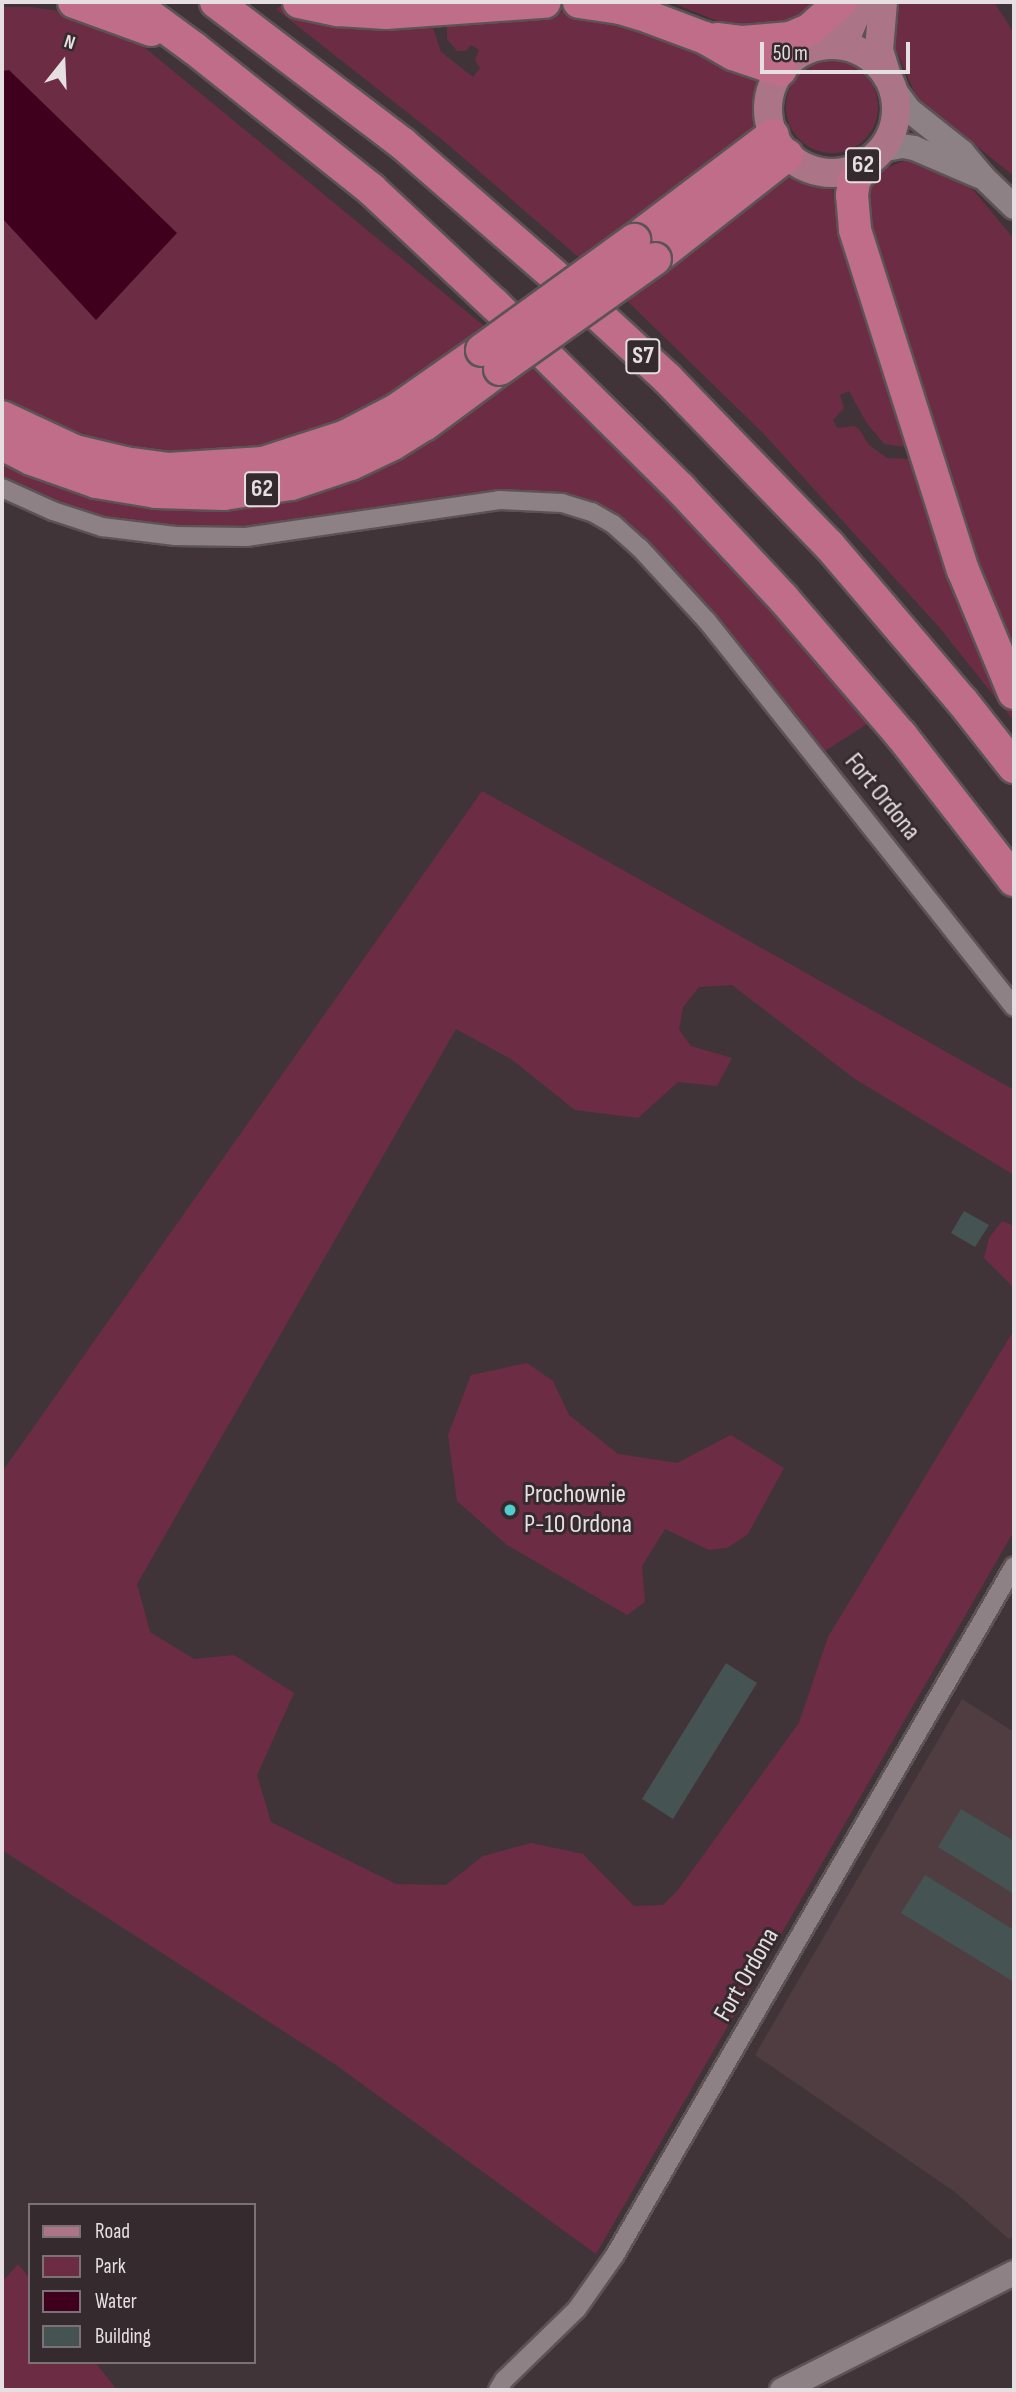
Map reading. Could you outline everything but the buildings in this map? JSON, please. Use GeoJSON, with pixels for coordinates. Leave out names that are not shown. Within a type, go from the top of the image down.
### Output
{"type":"FeatureCollection","features":[{"type":"Feature","properties":{"kind":"highway"},"geometry":{"type":"LineString","coordinates":[[74,2],[120,16],[195,48]]}},
{"type":"Feature","properties":{"kind":"highway"},"geometry":{"type":"LineString","coordinates":[[131,2],[195,48],[371,189],[494,304],[681,489],[783,598],[901,735],[1014,880]]}},
{"type":"Feature","properties":{"kind":"highway","name":"S7"},"geometry":{"type":"LineString","coordinates":[[216,2],[344,96],[428,165],[667,378],[829,545],[962,701],[1014,767]]}},
{"type":"Feature","properties":{"kind":"highway"},"geometry":{"type":"LineString","coordinates":[[299,2],[338,10],[386,13],[545,2]]}},
{"type":"Feature","properties":{"kind":"highway"},"geometry":{"type":"LineString","coordinates":[[579,2],[620,8],[705,38],[733,54],[780,70]]}},
{"type":"Feature","properties":{"kind":"highway"},"geometry":{"type":"LineString","coordinates":[[705,38],[743,42],[790,38],[809,30],[840,2]]}},
{"type":"Feature","properties":{"kind":"highway"},"geometry":{"type":"LineString","coordinates":[[2,417],[75,451],[125,464],[168,469],[263,463],[315,447],[366,425],[491,360],[645,250],[780,145]]}},
{"type":"Feature","properties":{"kind":"highway"},"geometry":{"type":"LineString","coordinates":[[873,157],[854,181],[852,195],[855,230],[967,583],[1014,693]]}},
{"type":"Feature","properties":{"kind":"highway","name":"62"},"geometry":{"type":"LineString","coordinates":[[2,444],[31,459],[96,482],[156,492],[224,494],[291,484],[351,464],[393,444],[424,425],[491,360]]}},
{"type":"Feature","properties":{"kind":"main road"},"geometry":{"type":"LineString","coordinates":[[780,145],[768,102],[780,70],[800,53],[836,43],[848,33],[860,2]]}},
{"type":"Feature","properties":{"kind":"main road","name":"62"},"geometry":{"type":"LineString","coordinates":[[780,145],[800,165],[830,173],[845,172],[873,157],[894,127],[896,101],[879,50],[883,2]]}},
{"type":"Feature","properties":{"kind":"main road"},"geometry":{"type":"LineString","coordinates":[[826,45],[840,45],[861,52],[890,82],[909,110],[962,152],[1014,207]]}},
{"type":"Feature","properties":{"kind":"main road"},"geometry":{"type":"LineString","coordinates":[[873,157],[902,146],[914,148],[983,177]]}},
{"type":"Feature","properties":{"kind":"main road"},"geometry":{"type":"LineString","coordinates":[[782,2390],[1014,2273]]}},
{"type":"Feature","properties":{"kind":"street","name":"Fort Ordona"},"geometry":{"type":"LineString","coordinates":[[2,488],[102,527],[175,536],[246,537],[499,500],[562,503],[592,512],[613,524],[640,548],[708,621],[1014,1007]]}},
{"type":"Feature","properties":{"kind":"street","name":"Fort Ordona"},"geometry":{"type":"LineString","coordinates":[[498,2390],[504,2380],[577,2309],[615,2255],[1014,1566]]}},
{"type":"Feature","properties":{"kind":"shaded area"},"geometry":{"type":"Polygon","coordinates":[[[962,1699],[1014,1732],[1014,2236],[1009,2239],[955,2192],[755,2055],[962,1699]]]}},
{"type":"Feature","properties":{"kind":"green space"},"geometry":{"type":"Polygon","coordinates":[[[670,2],[831,2],[788,29],[735,28],[670,2]]]}},
{"type":"Feature","properties":{"kind":"green space"},"geometry":{"type":"Polygon","coordinates":[[[897,2],[994,2],[1014,33],[1014,176],[917,98],[892,40],[897,2]]]}},
{"type":"Feature","properties":{"kind":"green space"},"geometry":{"type":"Polygon","coordinates":[[[280,6],[301,13],[432,25],[441,52],[473,77],[480,68],[475,60],[479,50],[471,45],[466,51],[457,51],[447,39],[447,23],[556,12],[590,12],[614,16],[771,83],[761,126],[584,262],[445,142],[276,9],[280,6]]]}},
{"type":"Feature","properties":{"kind":"green space"},"geometry":{"type":"Polygon","coordinates":[[[2,7],[32,7],[65,12],[139,43],[489,330],[396,395],[342,424],[262,450],[147,454],[72,435],[2,402],[2,7]]]}},
{"type":"Feature","properties":{"kind":"green space"},"geometry":{"type":"Polygon","coordinates":[[[832,61],[849,65],[864,75],[874,90],[878,107],[874,124],[864,139],[849,149],[832,153],[815,149],[800,139],[790,124],[786,107],[790,90],[800,75],[815,65],[832,61]]]}},
{"type":"Feature","properties":{"kind":"green space"},"geometry":{"type":"Polygon","coordinates":[[[909,159],[950,174],[974,191],[1014,239],[1014,667],[986,607],[864,209],[864,194],[876,172],[909,159]]]}},
{"type":"Feature","properties":{"kind":"green space"},"geometry":{"type":"Polygon","coordinates":[[[789,172],[833,182],[834,205],[841,232],[909,443],[906,447],[884,444],[866,422],[849,391],[840,395],[844,408],[833,420],[837,428],[854,426],[859,429],[869,445],[887,458],[914,459],[1014,711],[1014,721],[939,627],[763,433],[620,294],[789,172]]]}},
{"type":"Feature","properties":{"kind":"green space"},"geometry":{"type":"Polygon","coordinates":[[[525,362],[674,504],[806,645],[870,722],[825,751],[734,638],[642,538],[561,497],[252,529],[208,530],[108,519],[56,502],[2,478],[2,457],[126,499],[525,362]]]}},
{"type":"Feature","properties":{"kind":"green space"},"geometry":{"type":"Polygon","coordinates":[[[482,791],[1014,1090],[1014,1175],[855,1079],[732,985],[699,987],[683,1007],[679,1030],[691,1046],[732,1058],[717,1086],[678,1082],[638,1118],[575,1110],[511,1059],[456,1029],[137,1584],[150,1632],[194,1659],[234,1655],[294,1693],[257,1775],[271,1822],[396,1884],[446,1885],[483,1856],[531,1843],[583,1854],[634,1906],[663,1905],[678,1890],[799,1723],[828,1637],[1014,1330],[1014,1531],[596,2254],[336,2065],[2,1850],[2,1472],[482,791]]]}},
{"type":"Feature","properties":{"kind":"green space"},"geometry":{"type":"Polygon","coordinates":[[[1002,1221],[1014,1226],[1014,1294],[1011,1285],[984,1258],[989,1238],[1002,1221]]]}},
{"type":"Feature","properties":{"kind":"green space"},"geometry":{"type":"Polygon","coordinates":[[[527,1363],[553,1381],[569,1415],[618,1454],[677,1463],[731,1435],[784,1468],[748,1534],[727,1548],[709,1550],[665,1529],[642,1566],[645,1602],[627,1615],[507,1545],[457,1501],[448,1435],[471,1375],[527,1363]]]}},
{"type":"Feature","properties":{"kind":"green space"},"geometry":{"type":"Polygon","coordinates":[[[18,2264],[28,2276],[28,2364],[97,2364],[117,2390],[2,2390],[2,2282],[18,2264]]]}},
{"type":"Feature","properties":{"kind":"water"},"geometry":{"type":"Polygon","coordinates":[[[9,70],[177,233],[96,320],[2,218],[2,71],[9,70]]]}},
{"type":"Feature","properties":{"kind":"place","name":"Prochownie P-10 Ordona"},"geometry":{"type":"Point","coordinates":[510,1510]}}]}
